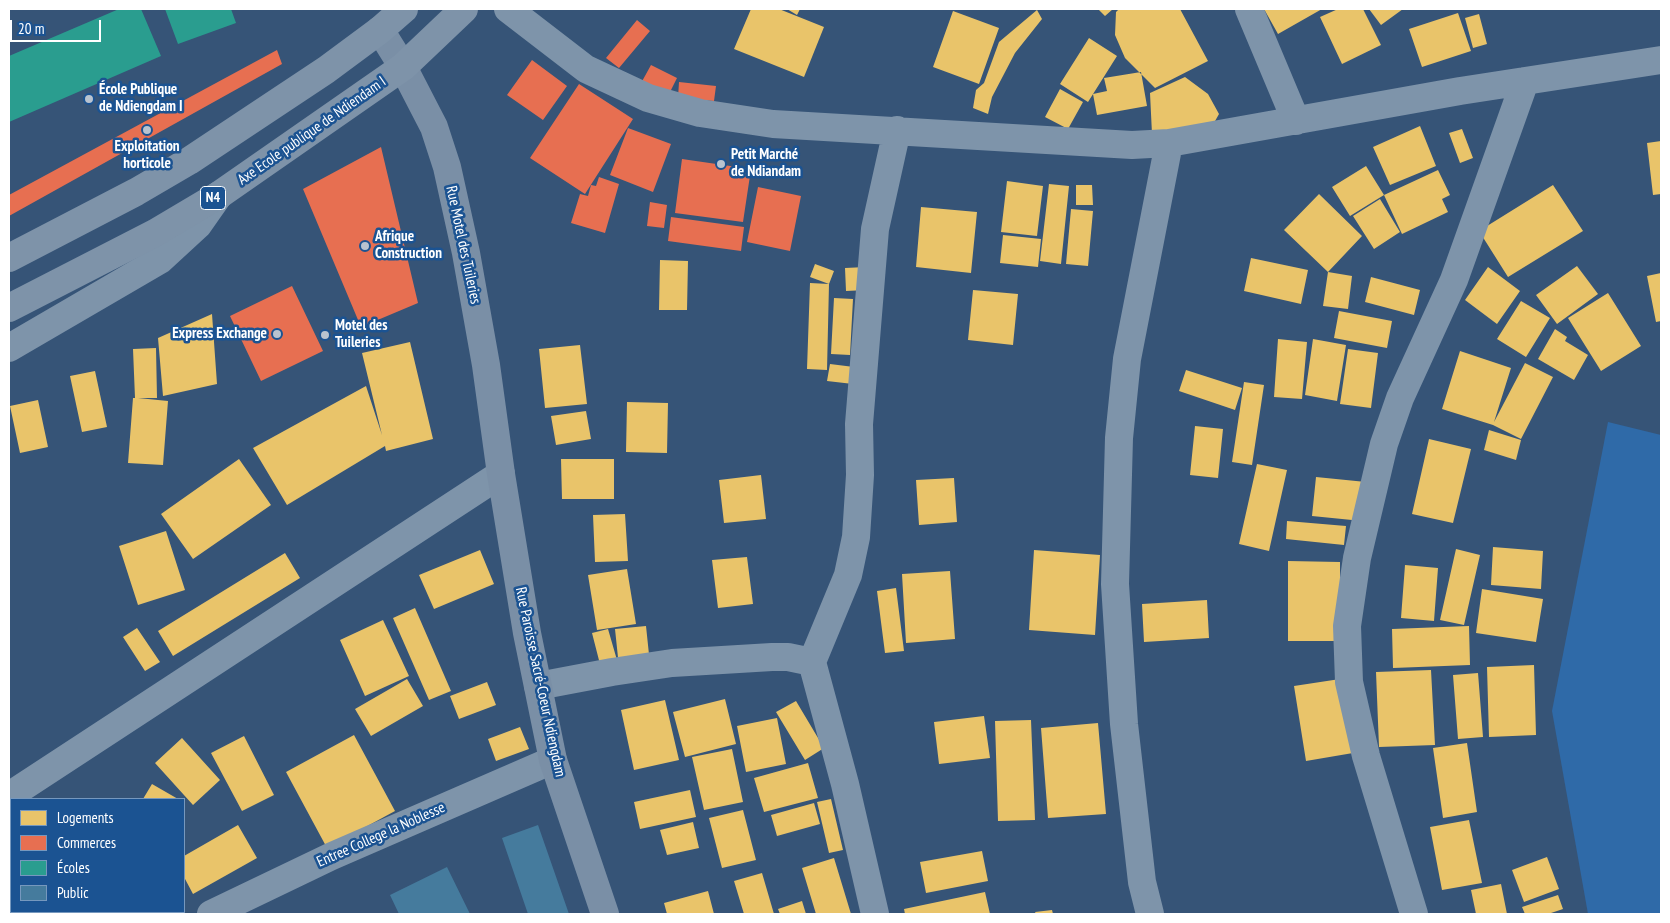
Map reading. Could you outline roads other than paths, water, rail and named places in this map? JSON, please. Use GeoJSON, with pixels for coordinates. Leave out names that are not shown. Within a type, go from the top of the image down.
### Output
{"type":"FeatureCollection","features":[{"type":"Feature","properties":{"kind":"highway"},"geometry":{"type":"LineString","coordinates":[[9,258],[119,201],[189,161],[326,70],[380,30],[404,9]]}},
{"type":"Feature","properties":{"kind":"highway","name":"Axe Ecole publique de Ndiendam I"},"geometry":{"type":"LineString","coordinates":[[9,308],[155,233],[219,195],[403,67],[464,9]]}},
{"type":"Feature","properties":{"kind":"street"},"geometry":{"type":"LineString","coordinates":[[508,9],[586,69],[648,98],[700,113],[773,124],[1132,145],[1169,143],[1525,80],[1661,60]]}},
{"type":"Feature","properties":{"kind":"street"},"geometry":{"type":"LineString","coordinates":[[1249,9],[1296,121]]}},
{"type":"Feature","properties":{"kind":"street","name":"Rue Motel des Tuileries"},"geometry":{"type":"LineString","coordinates":[[380,30],[403,67],[434,127],[447,167],[480,328],[501,474]]}},
{"type":"Feature","properties":{"kind":"street"},"geometry":{"type":"LineString","coordinates":[[1414,914],[1366,756],[1349,682],[1349,617],[1357,558],[1384,444],[1400,398],[1454,280],[1525,80]]}},
{"type":"Feature","properties":{"kind":"street"},"geometry":{"type":"LineString","coordinates":[[875,914],[845,784],[812,662],[848,575],[856,537],[860,475],[859,424],[875,229],[897,130]]}},
{"type":"Feature","properties":{"kind":"street"},"geometry":{"type":"LineString","coordinates":[[1150,914],[1142,882],[1124,724],[1115,584],[1118,458],[1127,359],[1169,143]]}},
{"type":"Feature","properties":{"kind":"street"},"geometry":{"type":"LineString","coordinates":[[9,348],[160,260],[198,225],[219,195]]}},
{"type":"Feature","properties":{"kind":"street"},"geometry":{"type":"LineString","coordinates":[[9,796],[501,474]]}},
{"type":"Feature","properties":{"kind":"street","name":"Rue Paroisse Sacré-Coeur Ndiengdam"},"geometry":{"type":"LineString","coordinates":[[501,474],[538,686],[553,760],[605,914]]}},
{"type":"Feature","properties":{"kind":"street"},"geometry":{"type":"LineString","coordinates":[[538,686],[612,672],[672,664],[772,657],[788,657],[812,662]]}},
{"type":"Feature","properties":{"kind":"street","name":"Entree College la Noblesse"},"geometry":{"type":"LineString","coordinates":[[211,914],[332,856],[553,760]]}},
{"type":"Feature","properties":{"kind":"place","name":"École Publique de Ndiengdam I"},"geometry":{"type":"Point","coordinates":[89,99]}},
{"type":"Feature","properties":{"kind":"place","name":"Exploitation horticole"},"geometry":{"type":"Point","coordinates":[147,130]}},
{"type":"Feature","properties":{"kind":"place","name":"Petit Marché de Ndiandam"},"geometry":{"type":"Point","coordinates":[721,164]}},
{"type":"Feature","properties":{"kind":"place","name":"Afrique Construction"},"geometry":{"type":"Point","coordinates":[365,246]}},
{"type":"Feature","properties":{"kind":"place","name":"Express Exchange"},"geometry":{"type":"Point","coordinates":[277,334]}},
{"type":"Feature","properties":{"kind":"place","name":"Motel des Tuileries"},"geometry":{"type":"Point","coordinates":[325,335]}}]}
